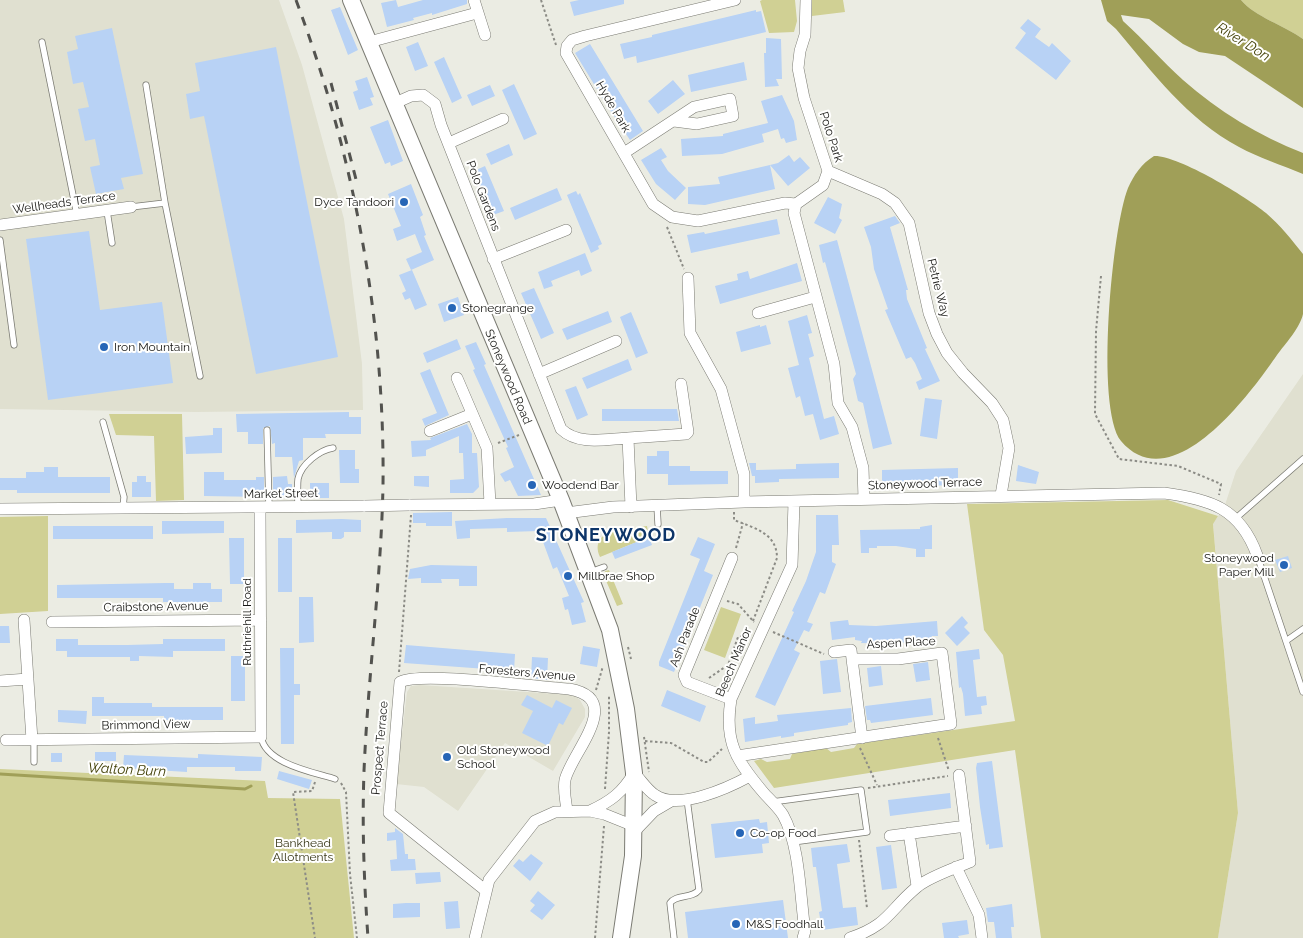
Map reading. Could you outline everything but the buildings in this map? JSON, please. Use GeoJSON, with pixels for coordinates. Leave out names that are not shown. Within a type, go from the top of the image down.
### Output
{"type":"FeatureCollection","features":[{"type":"Feature","properties":{"kind":"main road","name":"Stoneywood Road"},"geometry":{"type":"LineString","coordinates":[[351,0],[531,430],[564,506],[596,570],[626,709],[634,773],[634,829],[631,870],[621,938]]}},
{"type":"Feature","properties":{"kind":"street"},"geometry":{"type":"LineString","coordinates":[[474,0],[485,35]]}},
{"type":"Feature","properties":{"kind":"street"},"geometry":{"type":"LineString","coordinates":[[566,53],[567,46],[579,38],[735,0]]}},
{"type":"Feature","properties":{"kind":"street","name":"Polo Park"},"geometry":{"type":"LineString","coordinates":[[796,204],[823,185],[828,171],[804,98],[798,68],[800,51],[805,36],[806,0]]}},
{"type":"Feature","properties":{"kind":"street"},"geometry":{"type":"LineString","coordinates":[[369,42],[477,13]]}},
{"type":"Feature","properties":{"kind":"street","name":"Hyde Park"},"geometry":{"type":"LineString","coordinates":[[566,53],[653,204],[657,207]]}},
{"type":"Feature","properties":{"kind":"street","name":"Polo Gardens"},"geometry":{"type":"LineString","coordinates":[[393,104],[411,96],[423,95],[430,98],[435,104],[492,259],[562,429],[570,437],[586,440],[686,434],[688,432],[681,384]]}},
{"type":"Feature","properties":{"kind":"street"},"geometry":{"type":"LineString","coordinates":[[449,143],[503,119]]}},
{"type":"Feature","properties":{"kind":"street"},"geometry":{"type":"LineString","coordinates":[[624,153],[674,121]]}},
{"type":"Feature","properties":{"kind":"street","name":"Petrie Way"},"geometry":{"type":"LineString","coordinates":[[828,171],[882,194],[895,203],[909,224],[929,313],[936,334],[947,353],[963,373],[992,402],[1003,420],[1009,448],[1001,495]]}},
{"type":"Feature","properties":{"kind":"street"},"geometry":{"type":"LineString","coordinates":[[657,207],[672,216],[698,221],[785,203],[796,204],[794,213],[834,364],[838,403],[852,428],[863,468],[864,499]]}},
{"type":"Feature","properties":{"kind":"street","name":"Wellheads Terrace"},"geometry":{"type":"LineString","coordinates":[[0,225],[131,207]]}},
{"type":"Feature","properties":{"kind":"street"},"geometry":{"type":"LineString","coordinates":[[492,259],[566,230]]}},
{"type":"Feature","properties":{"kind":"street"},"geometry":{"type":"LineString","coordinates":[[688,278],[690,333],[721,389],[744,474],[739,503]]}},
{"type":"Feature","properties":{"kind":"street"},"geometry":{"type":"LineString","coordinates":[[758,313],[815,297]]}},
{"type":"Feature","properties":{"kind":"street"},"geometry":{"type":"LineString","coordinates":[[539,374],[616,341]]}},
{"type":"Feature","properties":{"kind":"street"},"geometry":{"type":"LineString","coordinates":[[456,378],[487,448],[490,504]]}},
{"type":"Feature","properties":{"kind":"street"},"geometry":{"type":"LineString","coordinates":[[430,432],[472,414]]}},
{"type":"Feature","properties":{"kind":"street"},"geometry":{"type":"LineString","coordinates":[[628,438],[631,507]]}},
{"type":"Feature","properties":{"kind":"street","name":"Stoneywood Terrace"},"geometry":{"type":"LineString","coordinates":[[564,506],[631,507],[1001,495],[1164,493],[1194,497],[1218,505],[1235,519],[1250,536],[1257,555]]}},
{"type":"Feature","properties":{"kind":"street","name":"Beech Manor"},"geometry":{"type":"LineString","coordinates":[[794,502],[792,565],[731,699],[728,721],[731,744],[737,756],[750,776],[783,815],[793,842],[804,931],[803,938]]}},
{"type":"Feature","properties":{"kind":"street","name":"Market Street"},"geometry":{"type":"LineString","coordinates":[[0,509],[265,508],[490,504],[564,506]]}},
{"type":"Feature","properties":{"kind":"street","name":"Ruthriehill Road"},"geometry":{"type":"LineString","coordinates":[[261,737],[261,620],[265,508]]}},
{"type":"Feature","properties":{"kind":"street","name":"Ash Parade"},"geometry":{"type":"LineString","coordinates":[[731,699],[687,682],[684,675],[732,558]]}},
{"type":"Feature","properties":{"kind":"street"},"geometry":{"type":"LineString","coordinates":[[24,620],[33,740]]}},
{"type":"Feature","properties":{"kind":"street","name":"Craibstone Avenue"},"geometry":{"type":"LineString","coordinates":[[52,622],[261,620]]}},
{"type":"Feature","properties":{"kind":"street","name":"Aspen Place"},"geometry":{"type":"LineString","coordinates":[[834,652],[850,650],[859,738]]}},
{"type":"Feature","properties":{"kind":"street","name":"Aspen Place"},"geometry":{"type":"LineString","coordinates":[[737,756],[951,724],[942,653],[898,659],[852,659]]}},
{"type":"Feature","properties":{"kind":"street","name":"Foresters Avenue"},"geometry":{"type":"LineString","coordinates":[[400,682],[425,678],[570,688],[586,695],[591,702]]}},
{"type":"Feature","properties":{"kind":"street"},"geometry":{"type":"LineString","coordinates":[[0,681],[28,679]]}},
{"type":"Feature","properties":{"kind":"street","name":"Prospect Terrace"},"geometry":{"type":"LineString","coordinates":[[400,682],[389,813],[485,890]]}},
{"type":"Feature","properties":{"kind":"street"},"geometry":{"type":"LineString","coordinates":[[567,811],[566,780],[592,728],[595,712],[591,702]]}},
{"type":"Feature","properties":{"kind":"street","name":"Brimmond View"},"geometry":{"type":"LineString","coordinates":[[6,740],[261,737]]}},
{"type":"Feature","properties":{"kind":"street"},"geometry":{"type":"LineString","coordinates":[[604,810],[623,791],[634,773],[654,794],[671,801]]}},
{"type":"Feature","properties":{"kind":"street"},"geometry":{"type":"LineString","coordinates":[[850,938],[871,931],[917,886],[970,862],[959,775]]}},
{"type":"Feature","properties":{"kind":"street"},"geometry":{"type":"LineString","coordinates":[[475,938],[485,890],[489,880],[536,821],[555,812],[604,810],[634,829],[654,811],[671,801],[710,794],[750,776]]}},
{"type":"Feature","properties":{"kind":"street"},"geometry":{"type":"LineString","coordinates":[[890,836],[966,826]]}},
{"type":"Feature","properties":{"kind":"street"},"geometry":{"type":"LineString","coordinates":[[909,833],[917,886]]}},
{"type":"Feature","properties":{"kind":"street"},"geometry":{"type":"LineString","coordinates":[[956,867],[980,915],[982,938]]}},
{"type":"Feature","properties":{"kind":"lane"},"geometry":{"type":"LineString","coordinates":[[42,42],[77,215]]}},
{"type":"Feature","properties":{"kind":"lane"},"geometry":{"type":"LineString","coordinates":[[146,85],[166,203],[200,376]]}},
{"type":"Feature","properties":{"kind":"lane"},"geometry":{"type":"LineString","coordinates":[[131,207],[166,203]]}},
{"type":"Feature","properties":{"kind":"lane"},"geometry":{"type":"LineString","coordinates":[[107,211],[112,243]]}},
{"type":"Feature","properties":{"kind":"lane"},"geometry":{"type":"LineString","coordinates":[[0,240],[14,345]]}},
{"type":"Feature","properties":{"kind":"lane"},"geometry":{"type":"LineString","coordinates":[[103,422],[124,497],[123,508]]}},
{"type":"Feature","properties":{"kind":"lane"},"geometry":{"type":"LineString","coordinates":[[265,508],[267,430]]}},
{"type":"Feature","properties":{"kind":"lane"},"geometry":{"type":"LineString","coordinates":[[298,507],[298,478],[301,472],[323,450],[334,448]]}},
{"type":"Feature","properties":{"kind":"lane"},"geometry":{"type":"LineString","coordinates":[[1235,519],[1303,459]]}},
{"type":"Feature","properties":{"kind":"lane"},"geometry":{"type":"LineString","coordinates":[[657,506],[658,524]]}},
{"type":"Feature","properties":{"kind":"lane"},"geometry":{"type":"LineString","coordinates":[[1257,555],[1303,692]]}},
{"type":"Feature","properties":{"kind":"lane"},"geometry":{"type":"LineString","coordinates":[[1286,641],[1303,629]]}},
{"type":"Feature","properties":{"kind":"lane"},"geometry":{"type":"LineString","coordinates":[[261,737],[263,744],[278,758],[317,774],[336,779]]}},
{"type":"Feature","properties":{"kind":"lane"},"geometry":{"type":"LineString","coordinates":[[33,740],[34,762]]}},
{"type":"Feature","properties":{"kind":"lane"},"geometry":{"type":"LineString","coordinates":[[772,802],[861,790],[867,832],[793,842]]}},
{"type":"Feature","properties":{"kind":"lane"},"geometry":{"type":"LineString","coordinates":[[674,938],[670,904],[673,899],[693,895],[700,890],[687,799]]}},
{"type":"Feature","properties":{"kind":"path"},"geometry":{"type":"LineString","coordinates":[[541,0],[558,50],[566,53]]}},
{"type":"Feature","properties":{"kind":"path"},"geometry":{"type":"LineString","coordinates":[[657,207],[688,278]]}},
{"type":"Feature","properties":{"kind":"path"},"geometry":{"type":"LineString","coordinates":[[1101,276],[1096,331],[1095,414],[1119,459],[1178,466],[1221,484],[1218,505]]}},
{"type":"Feature","properties":{"kind":"path"},"geometry":{"type":"LineString","coordinates":[[487,448],[531,430]]}},
{"type":"Feature","properties":{"kind":"path"},"geometry":{"type":"LineString","coordinates":[[703,688],[709,678],[728,666],[738,638],[747,636],[777,558],[777,550],[773,542],[764,532],[734,520],[739,503]]}},
{"type":"Feature","properties":{"kind":"path"},"geometry":{"type":"LineString","coordinates":[[400,682],[399,662],[411,505]]}},
{"type":"Feature","properties":{"kind":"path"},"geometry":{"type":"LineString","coordinates":[[732,558],[742,523]]}},
{"type":"Feature","properties":{"kind":"path"},"geometry":{"type":"LineString","coordinates":[[718,591],[727,594],[724,600],[738,604],[753,622],[764,628],[824,654],[834,652]]}},
{"type":"Feature","properties":{"kind":"path"},"geometry":{"type":"LineString","coordinates":[[591,702],[605,663],[606,671]]}},
{"type":"Feature","properties":{"kind":"path"},"geometry":{"type":"LineString","coordinates":[[595,938],[609,738],[608,695]]}},
{"type":"Feature","properties":{"kind":"path"},"geometry":{"type":"LineString","coordinates":[[861,790],[950,776],[934,727]]}},
{"type":"Feature","properties":{"kind":"path"},"geometry":{"type":"LineString","coordinates":[[859,738],[867,768],[877,786]]}},
{"type":"Feature","properties":{"kind":"path"},"geometry":{"type":"LineString","coordinates":[[645,740],[671,744],[704,762],[708,762],[731,744]]}},
{"type":"Feature","properties":{"kind":"path"},"geometry":{"type":"LineString","coordinates":[[315,938],[293,792],[312,791],[317,774]]}},
{"type":"Feature","properties":{"kind":"path"},"geometry":{"type":"LineString","coordinates":[[336,779],[344,784],[346,792],[350,874],[357,938]]}},
{"type":"Feature","properties":{"kind":"path"},"geometry":{"type":"LineString","coordinates":[[858,833],[867,908]]}},
{"type":"Feature","properties":{"kind":"shaded area"},"geometry":{"type":"Polygon","coordinates":[[[0,0],[279,0],[302,65],[344,219],[362,364],[363,410],[196,412],[0,409],[0,0]]]}},
{"type":"Feature","properties":{"kind":"shaded area","name":"Stoneywood Paper Mill"},"geometry":{"type":"Polygon","coordinates":[[[1303,374],[1303,938],[1218,938],[1238,813],[1213,523],[1224,508],[1236,471],[1303,374]]]}},
{"type":"Feature","properties":{"kind":"shaded area","name":"Old Stoneywood School"},"geometry":{"type":"Polygon","coordinates":[[[411,686],[573,695],[580,700],[585,709],[585,717],[553,771],[505,743],[458,811],[424,787],[396,784],[407,692],[411,686]]]}},
{"type":"Feature","properties":{"kind":"green space"},"geometry":{"type":"Polygon","coordinates":[[[795,0],[797,21],[794,32],[769,33],[760,1],[795,0]]]}},
{"type":"Feature","properties":{"kind":"green space"},"geometry":{"type":"Polygon","coordinates":[[[812,0],[843,0],[845,12],[812,16],[812,0]]]}},
{"type":"Feature","properties":{"kind":"green space"},"geometry":{"type":"Polygon","coordinates":[[[1241,0],[1303,0],[1303,39],[1254,11],[1241,0]]]}},
{"type":"Feature","properties":{"kind":"green space"},"geometry":{"type":"Polygon","coordinates":[[[109,414],[182,414],[184,500],[156,501],[154,436],[116,435],[109,414]]]}},
{"type":"Feature","properties":{"kind":"green space"},"geometry":{"type":"Polygon","coordinates":[[[1168,500],[1218,516],[1213,524],[1238,813],[1218,938],[1041,938],[1015,750],[774,788],[754,761],[761,759],[767,762],[790,759],[792,754],[826,748],[831,752],[854,748],[857,744],[1015,721],[1003,655],[984,630],[967,504],[1168,500]]]}},
{"type":"Feature","properties":{"kind":"green space"},"geometry":{"type":"Polygon","coordinates":[[[48,516],[48,611],[0,614],[0,517],[48,516]]]}},
{"type":"Feature","properties":{"kind":"green space"},"geometry":{"type":"Polygon","coordinates":[[[647,526],[649,537],[600,557],[598,547],[600,540],[605,535],[621,529],[647,526]]]}},
{"type":"Feature","properties":{"kind":"green space"},"geometry":{"type":"Polygon","coordinates":[[[609,570],[623,604],[617,606],[604,576],[605,571],[609,570]]]}},
{"type":"Feature","properties":{"kind":"green space"},"geometry":{"type":"Polygon","coordinates":[[[721,607],[741,614],[725,658],[704,650],[721,607]]]}},
{"type":"Feature","properties":{"kind":"green space","name":"Bankhead Allotments"},"geometry":{"type":"Polygon","coordinates":[[[0,769],[265,781],[268,798],[340,799],[354,938],[0,938],[0,769]]]}},
{"type":"Feature","properties":{"kind":"water","name":"River Don"},"geometry":{"type":"Polygon","coordinates":[[[1101,0],[1241,0],[1254,11],[1303,39],[1303,108],[1225,56],[1199,52],[1183,44],[1149,19],[1121,15],[1123,21],[1175,73],[1210,102],[1255,131],[1303,153],[1303,174],[1239,147],[1203,123],[1172,94],[1107,21],[1101,0]]]}},
{"type":"Feature","properties":{"kind":"water"},"geometry":{"type":"Polygon","coordinates":[[[1154,156],[1179,162],[1195,169],[1244,197],[1271,218],[1303,254],[1303,314],[1292,336],[1230,415],[1208,435],[1186,450],[1163,458],[1141,456],[1121,441],[1113,422],[1109,393],[1109,317],[1116,240],[1128,188],[1138,170],[1154,156]]]}},
{"type":"Feature","properties":{"kind":"waterway","name":"Walton Burn"},"geometry":{"type":"LineString","coordinates":[[0,774],[245,789],[251,786]]}},
{"type":"Feature","properties":{"kind":"railway"},"geometry":{"type":"LineString","coordinates":[[296,0],[334,118],[350,178],[372,300],[378,362],[382,424],[382,522],[363,792],[365,896],[368,938]]}},
{"type":"Feature","properties":{"kind":"railway"},"geometry":{"type":"LineString","coordinates":[[331,83],[358,187]]}},
{"type":"Feature","properties":{"kind":"place","name":"Dyce Tandoori"},"geometry":{"type":"Point","coordinates":[404,202]}},
{"type":"Feature","properties":{"kind":"place","name":"Stonegrange"},"geometry":{"type":"Point","coordinates":[452,308]}},
{"type":"Feature","properties":{"kind":"place","name":"Iron Mountain"},"geometry":{"type":"Point","coordinates":[104,347]}},
{"type":"Feature","properties":{"kind":"place","name":"Woodend Bar"},"geometry":{"type":"Point","coordinates":[532,485]}},
{"type":"Feature","properties":{"kind":"place","name":"Stoneywood Paper Mill"},"geometry":{"type":"Point","coordinates":[1284,565]}},
{"type":"Feature","properties":{"kind":"place","name":"Millbrae Shop"},"geometry":{"type":"Point","coordinates":[568,576]}},
{"type":"Feature","properties":{"kind":"place","name":"Old Stoneywood School"},"geometry":{"type":"Point","coordinates":[447,757]}},
{"type":"Feature","properties":{"kind":"place","name":"Co-op Food"},"geometry":{"type":"Point","coordinates":[740,833]}},
{"type":"Feature","properties":{"kind":"place","name":"M&S Foodhall"},"geometry":{"type":"Point","coordinates":[736,924]}},
{"type":"Feature","properties":{"kind":"district","name":"STONEYWOOD"},"geometry":{"type":"Point","coordinates":[606,536]}}]}
